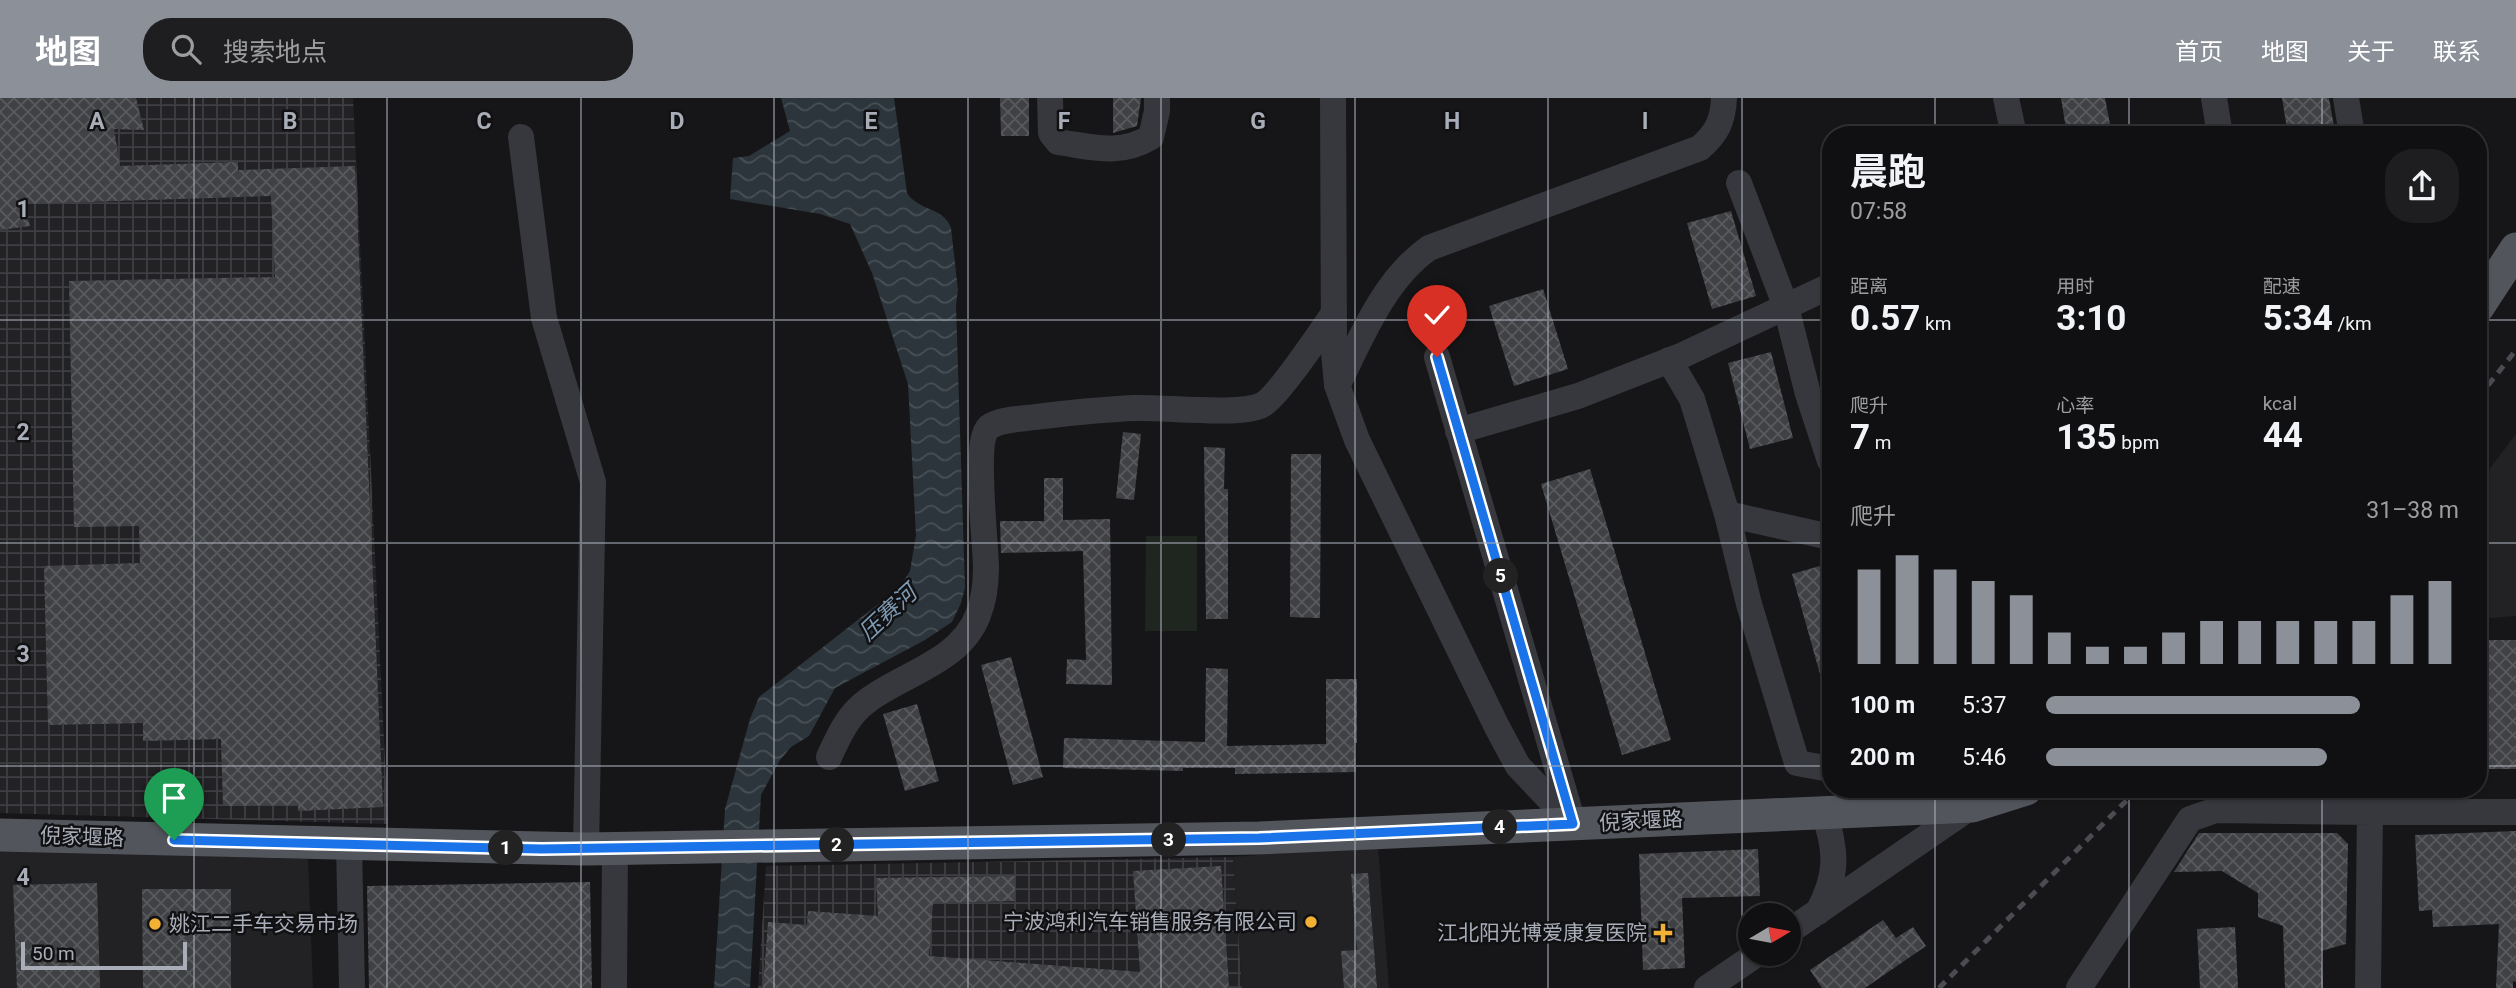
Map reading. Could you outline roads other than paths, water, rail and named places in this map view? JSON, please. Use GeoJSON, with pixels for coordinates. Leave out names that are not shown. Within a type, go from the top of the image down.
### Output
{"type":"FeatureCollection","features":[{"type":"Feature","properties":{"kind":"main road"},"geometry":{"type":"LineString","coordinates":[[2487,293],[2516,249]]}},
{"type":"Feature","properties":{"kind":"main road","name":"倪家堰路"},"geometry":{"type":"LineString","coordinates":[[0,835],[601,848],[1259,838],[1972,806],[1997,798]]}},
{"type":"Feature","properties":{"kind":"street"},"geometry":{"type":"LineString","coordinates":[[1050,98],[1051,133],[1058,142],[1122,149],[1137,146],[1151,137],[1157,98]]}},
{"type":"Feature","properties":{"kind":"street"},"geometry":{"type":"LineString","coordinates":[[1333,98],[1337,385],[1357,440],[1497,727],[1518,766],[1573,824]]}},
{"type":"Feature","properties":{"kind":"street"},"geometry":{"type":"LineString","coordinates":[[1337,385],[1373,316],[1410,262],[1429,248],[1700,148],[1714,136],[1721,120],[1724,98]]}},
{"type":"Feature","properties":{"kind":"street"},"geometry":{"type":"LineString","coordinates":[[2006,98],[2012,126]]}},
{"type":"Feature","properties":{"kind":"street"},"geometry":{"type":"LineString","coordinates":[[2214,98],[2219,126]]}},
{"type":"Feature","properties":{"kind":"street"},"geometry":{"type":"LineString","coordinates":[[2346,98],[2351,126]]}},
{"type":"Feature","properties":{"kind":"street"},"geometry":{"type":"LineString","coordinates":[[521,137],[544,318],[593,482],[601,848],[614,988]]}},
{"type":"Feature","properties":{"kind":"street"},"geometry":{"type":"LineString","coordinates":[[1739,183],[1786,307],[1822,437]]}},
{"type":"Feature","properties":{"kind":"street"},"geometry":{"type":"LineString","coordinates":[[1458,431],[1565,400],[1670,360],[1822,290]]}},
{"type":"Feature","properties":{"kind":"street"},"geometry":{"type":"LineString","coordinates":[[829,757],[842,726],[866,702],[902,678],[938,661],[962,641],[977,618],[984,598],[986,568],[981,468],[983,436],[990,426],[1013,420],[1084,411],[1135,408],[1244,410],[1264,404],[1334,313]]}},
{"type":"Feature","properties":{"kind":"street"},"geometry":{"type":"LineString","coordinates":[[1437,357],[1573,824]]}},
{"type":"Feature","properties":{"kind":"street"},"geometry":{"type":"LineString","coordinates":[[1670,360],[1692,399],[1797,763],[1822,768]]}},
{"type":"Feature","properties":{"kind":"street"},"geometry":{"type":"LineString","coordinates":[[1727,514],[1822,535]]}},
{"type":"Feature","properties":{"kind":"street"},"geometry":{"type":"LineString","coordinates":[[1801,923],[1972,806]]}},
{"type":"Feature","properties":{"kind":"street"},"geometry":{"type":"LineString","coordinates":[[2079,988],[2190,819],[2216,810],[2516,812]]}},
{"type":"Feature","properties":{"kind":"street"},"geometry":{"type":"LineString","coordinates":[[1818,912],[1831,889],[1834,859],[1832,835],[1824,813]]}},
{"type":"Feature","properties":{"kind":"street"},"geometry":{"type":"LineString","coordinates":[[2368,988],[2370,813]]}},
{"type":"Feature","properties":{"kind":"street"},"geometry":{"type":"LineString","coordinates":[[349,844],[352,988]]}},
{"type":"Feature","properties":{"kind":"street"},"geometry":{"type":"LineString","coordinates":[[1707,988],[1739,966]]}},
{"type":"Feature","properties":{"kind":"water","name":"压赛河"},"geometry":{"type":"Polygon","coordinates":[[[781,98],[894,98],[907,193],[918,203],[943,216],[951,228],[958,290],[956,305],[965,588],[952,622],[925,640],[835,688],[809,736],[791,747],[780,760],[761,795],[750,988],[714,988],[725,809],[750,719],[759,697],[900,587],[910,571],[916,535],[908,384],[872,273],[850,224],[820,214],[730,199],[733,158],[749,156],[790,131],[781,98]]]}},
{"type":"Feature","properties":{"kind":"railway"},"geometry":{"type":"LineString","coordinates":[[2487,387],[2516,350]]}},
{"type":"Feature","properties":{"kind":"railway"},"geometry":{"type":"LineString","coordinates":[[1939,988],[2129,798]]}},
{"type":"Feature","properties":{"kind":"place","name":"宁波鸿利汽车销售服务有限公司"},"geometry":{"type":"Point","coordinates":[1311,922]}},
{"type":"Feature","properties":{"kind":"place","name":"姚江二手车交易市场"},"geometry":{"type":"Point","coordinates":[155,924]}},
{"type":"Feature","properties":{"kind":"place","name":"江北阳光博爱康复医院"},"geometry":{"type":"Point","coordinates":[1663,933]}}]}
